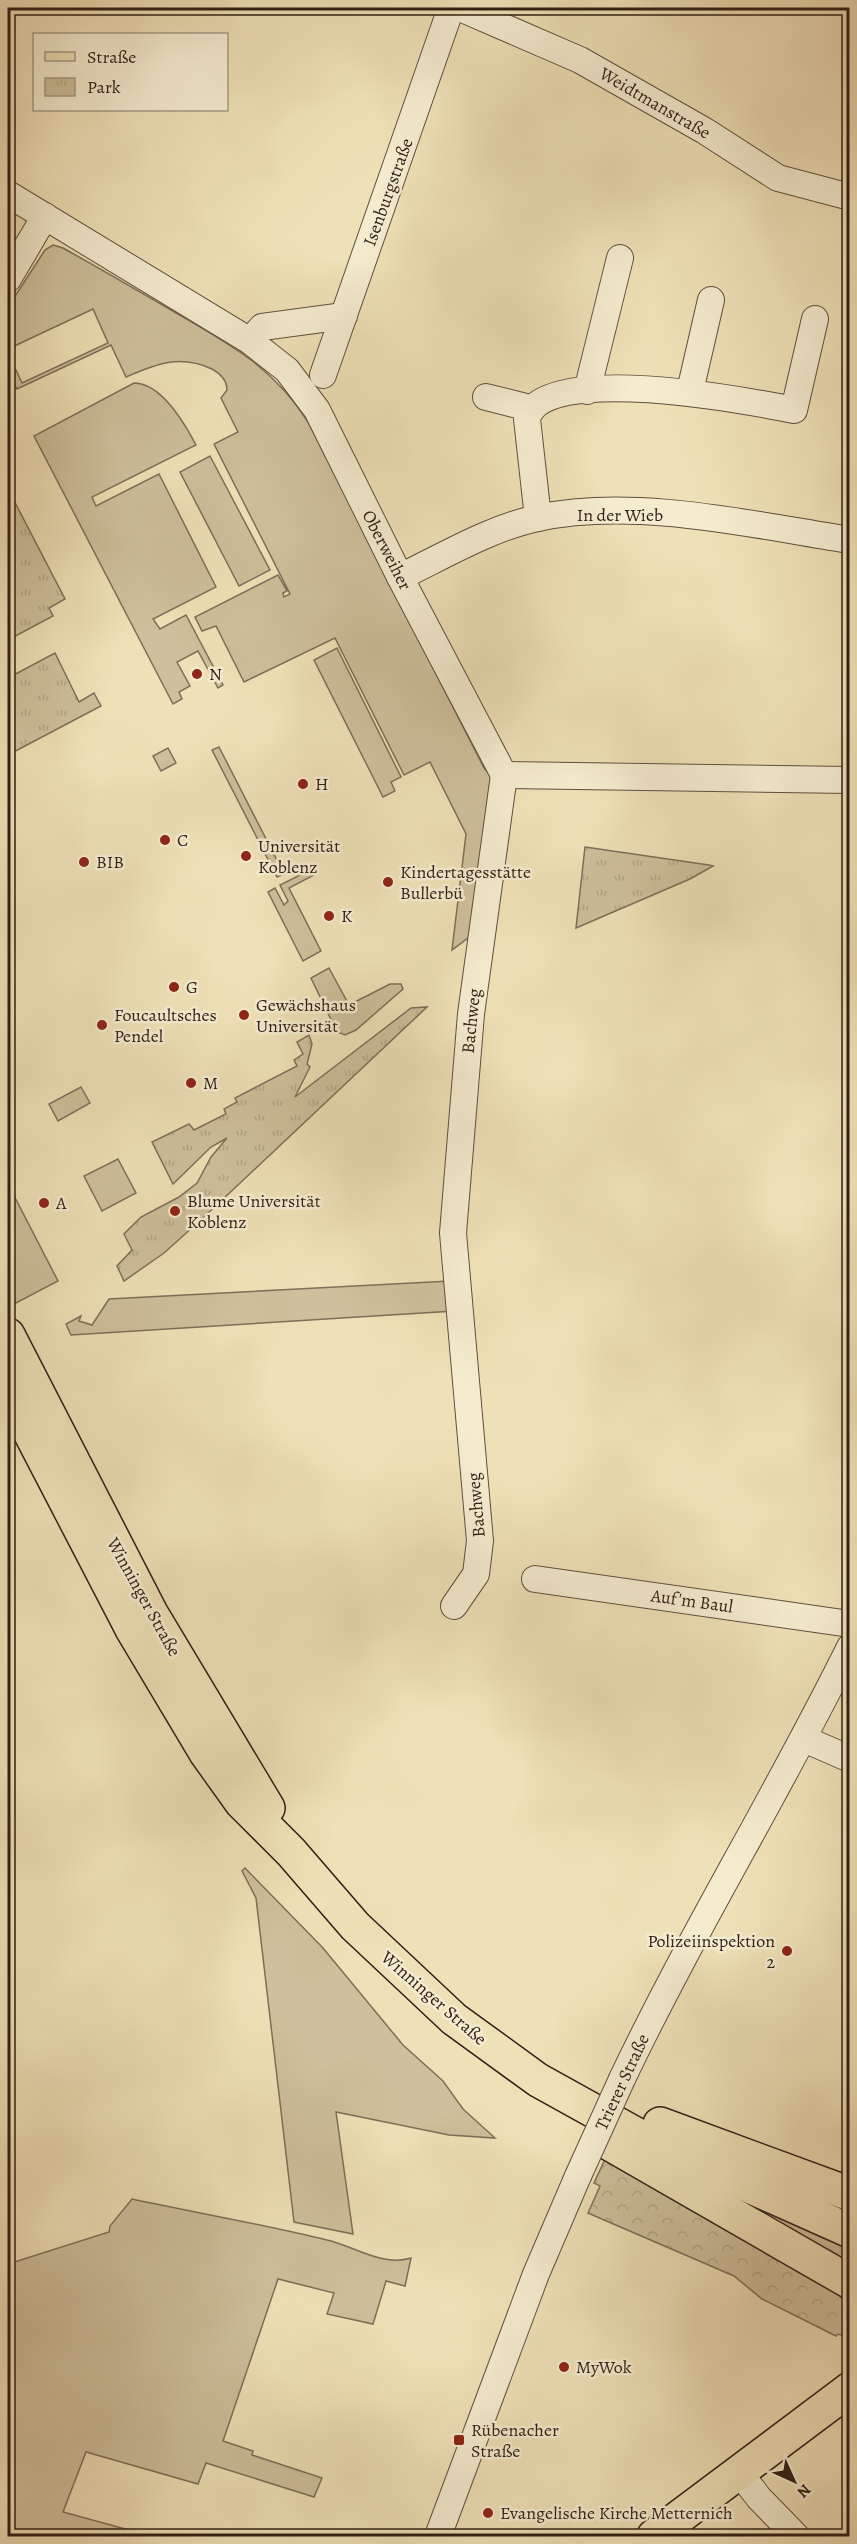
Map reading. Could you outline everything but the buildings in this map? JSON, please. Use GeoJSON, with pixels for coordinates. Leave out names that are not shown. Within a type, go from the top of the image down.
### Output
{"type":"FeatureCollection","features":[{"type":"Feature","properties":{"kind":"main road","name":"Winninger Straße"},"geometry":{"type":"LineString","coordinates":[[8,1335],[151,1613],[260,1793],[291,1852]]}},
{"type":"Feature","properties":{"kind":"main road","name":"Winninger Straße"},"geometry":{"type":"LineString","coordinates":[[8,1390],[132,1629],[206,1753],[241,1802],[291,1852],[355,1926],[424,1993],[479,2039],[538,2080]]}},
{"type":"Feature","properties":{"kind":"main road"},"geometry":{"type":"LineString","coordinates":[[538,2080],[578,2086],[650,2120],[849,2194]]}},
{"type":"Feature","properties":{"kind":"main road"},"geometry":{"type":"LineString","coordinates":[[538,2080],[648,2141],[849,2231]]}},
{"type":"Feature","properties":{"kind":"main road"},"geometry":{"type":"LineString","coordinates":[[538,2080],[557,2106],[577,2124],[849,2282]]}},
{"type":"Feature","properties":{"kind":"main road"},"geometry":{"type":"LineString","coordinates":[[654,2536],[849,2389]]}},
{"type":"Feature","properties":{"kind":"street","name":"Isenburgstraße"},"geometry":{"type":"LineString","coordinates":[[323,375],[451,8]]}},
{"type":"Feature","properties":{"kind":"street","name":"Weidtmanstraße"},"geometry":{"type":"LineString","coordinates":[[460,8],[580,60],[705,131],[778,178],[849,197]]}},
{"type":"Feature","properties":{"kind":"street","name":"Oberweiher"},"geometry":{"type":"LineString","coordinates":[[8,194],[250,341],[287,370],[317,410],[400,577],[504,775]]}},
{"type":"Feature","properties":{"kind":"street"},"geometry":{"type":"LineString","coordinates":[[8,279],[45,216]]}},
{"type":"Feature","properties":{"kind":"street"},"geometry":{"type":"LineString","coordinates":[[587,391],[620,258]]}},
{"type":"Feature","properties":{"kind":"street"},"geometry":{"type":"LineString","coordinates":[[690,392],[711,300]]}},
{"type":"Feature","properties":{"kind":"street"},"geometry":{"type":"LineString","coordinates":[[250,341],[262,327],[344,316]]}},
{"type":"Feature","properties":{"kind":"street"},"geometry":{"type":"LineString","coordinates":[[486,397],[530,408],[551,394],[633,388],[690,392],[794,410],[815,319]]}},
{"type":"Feature","properties":{"kind":"street"},"geometry":{"type":"LineString","coordinates":[[530,408],[528,434],[538,518]]}},
{"type":"Feature","properties":{"kind":"street","name":"In der Wieb"},"geometry":{"type":"LineString","coordinates":[[400,577],[469,544],[538,518],[593,513],[659,513],[849,540]]}},
{"type":"Feature","properties":{"kind":"street"},"geometry":{"type":"LineString","coordinates":[[504,775],[849,780]]}},
{"type":"Feature","properties":{"kind":"street","name":"Bachweg"},"geometry":{"type":"LineString","coordinates":[[454,1606],[476,1574],[480,1541],[453,1233],[471,1014],[504,775]]}},
{"type":"Feature","properties":{"kind":"street","name":"Auf'm Baul"},"geometry":{"type":"LineString","coordinates":[[535,1579],[849,1624]]}},
{"type":"Feature","properties":{"kind":"street","name":"Trierer Straße"},"geometry":{"type":"LineString","coordinates":[[438,2536],[536,2274],[622,2079],[804,1739],[849,1647]]}},
{"type":"Feature","properties":{"kind":"street"},"geometry":{"type":"LineString","coordinates":[[804,1739],[849,1759]]}},
{"type":"Feature","properties":{"kind":"street"},"geometry":{"type":"LineString","coordinates":[[739,2472],[759,2498],[796,2536]]}},
{"type":"Feature","properties":{"kind":"green space"},"geometry":{"type":"Polygon","coordinates":[[[53,245],[63,248],[211,333],[247,357],[279,385],[308,422],[484,768],[494,780],[477,931],[452,950],[466,834],[430,762],[404,775],[335,638],[244,682],[216,626],[202,631],[195,617],[278,575],[287,591],[283,593],[284,597],[290,594],[214,444],[238,432],[221,398],[227,390],[223,378],[212,369],[189,362],[168,362],[126,377],[111,345],[17,389],[12,379],[8,381],[8,374],[16,370],[22,383],[108,343],[93,309],[8,349],[8,307],[45,250],[53,245]]]}},
{"type":"Feature","properties":{"kind":"green space"},"geometry":{"type":"Polygon","coordinates":[[[134,383],[144,385],[163,397],[186,426],[196,445],[92,497],[96,506],[159,474],[216,587],[153,619],[160,629],[186,615],[223,685],[218,688],[198,651],[177,662],[190,686],[179,692],[182,699],[173,704],[34,436],[134,383]]]}},
{"type":"Feature","properties":{"kind":"green space"},"geometry":{"type":"Polygon","coordinates":[[[210,456],[270,570],[239,586],[180,472],[210,456]]]}},
{"type":"Feature","properties":{"kind":"green space"},"geometry":{"type":"Polygon","coordinates":[[[8,489],[65,599],[49,608],[53,616],[8,640],[8,489]]]}},
{"type":"Feature","properties":{"kind":"green space"},"geometry":{"type":"Polygon","coordinates":[[[337,648],[401,777],[391,782],[395,791],[383,797],[314,660],[337,648]]]}},
{"type":"Feature","properties":{"kind":"green space"},"geometry":{"type":"Polygon","coordinates":[[[55,653],[79,702],[94,693],[101,706],[8,755],[8,678],[55,653]]]}},
{"type":"Feature","properties":{"kind":"green space"},"geometry":{"type":"Polygon","coordinates":[[[219,747],[284,874],[277,877],[212,750],[219,747]]]}},
{"type":"Feature","properties":{"kind":"green space"},"geometry":{"type":"Polygon","coordinates":[[[168,748],[176,763],[161,771],[153,756],[168,748]]]}},
{"type":"Feature","properties":{"kind":"green space"},"geometry":{"type":"Polygon","coordinates":[[[585,847],[713,866],[690,879],[576,928],[585,847]]]}},
{"type":"Feature","properties":{"kind":"green space"},"geometry":{"type":"Polygon","coordinates":[[[314,868],[316,874],[289,888],[321,951],[303,961],[268,892],[275,888],[284,905],[288,901],[280,885],[314,868]]]}},
{"type":"Feature","properties":{"kind":"green space"},"geometry":{"type":"Polygon","coordinates":[[[329,968],[349,1005],[390,984],[401,984],[403,989],[356,1030],[345,1035],[337,1032],[311,978],[329,968]]]}},
{"type":"Feature","properties":{"kind":"green space"},"geometry":{"type":"Polygon","coordinates":[[[427,1007],[204,1217],[164,1253],[124,1281],[117,1266],[132,1250],[124,1234],[141,1217],[179,1197],[197,1183],[211,1157],[227,1138],[211,1147],[173,1184],[152,1142],[189,1124],[194,1130],[226,1114],[224,1109],[237,1102],[235,1098],[297,1066],[294,1060],[303,1054],[297,1042],[309,1035],[312,1044],[307,1064],[310,1067],[295,1097],[411,1008],[427,1007]]]}},
{"type":"Feature","properties":{"kind":"green space"},"geometry":{"type":"Polygon","coordinates":[[[81,1087],[90,1103],[58,1121],[49,1104],[81,1087]]]}},
{"type":"Feature","properties":{"kind":"green space"},"geometry":{"type":"Polygon","coordinates":[[[118,1159],[136,1193],[102,1211],[84,1176],[118,1159]]]}},
{"type":"Feature","properties":{"kind":"green space"},"geometry":{"type":"Polygon","coordinates":[[[8,1184],[58,1281],[16,1303],[8,1286],[8,1184]]]}},
{"type":"Feature","properties":{"kind":"green space"},"geometry":{"type":"Polygon","coordinates":[[[450,1281],[454,1311],[71,1335],[66,1324],[81,1316],[79,1321],[92,1325],[109,1299],[450,1281]]]}},
{"type":"Feature","properties":{"kind":"green space"},"geometry":{"type":"Polygon","coordinates":[[[245,1868],[323,1948],[403,2045],[443,2081],[463,2109],[495,2138],[449,2135],[336,2112],[353,2234],[294,2222],[256,1898],[242,1871],[245,1868]]]}},
{"type":"Feature","properties":{"kind":"green space"},"geometry":{"type":"Polygon","coordinates":[[[607,2155],[832,2290],[849,2304],[849,2338],[838,2334],[836,2336],[762,2299],[734,2276],[588,2213],[600,2186],[594,2183],[607,2155]]]}},
{"type":"Feature","properties":{"kind":"green space"},"geometry":{"type":"Polygon","coordinates":[[[720,2188],[849,2248],[849,2271],[720,2188]]]}},
{"type":"Feature","properties":{"kind":"green space"},"geometry":{"type":"Polygon","coordinates":[[[132,2199],[327,2240],[379,2258],[400,2260],[411,2258],[405,2286],[386,2281],[373,2324],[327,2314],[334,2293],[278,2279],[223,2441],[253,2451],[252,2455],[322,2478],[314,2497],[206,2463],[198,2484],[86,2452],[63,2512],[151,2536],[8,2536],[8,2264],[109,2232],[110,2226],[132,2199]]]}},
{"type":"Feature","properties":{"kind":"place","name":"N"},"geometry":{"type":"Point","coordinates":[197,674]}},
{"type":"Feature","properties":{"kind":"place","name":"H"},"geometry":{"type":"Point","coordinates":[303,784]}},
{"type":"Feature","properties":{"kind":"place","name":"C"},"geometry":{"type":"Point","coordinates":[165,840]}},
{"type":"Feature","properties":{"kind":"place","name":"Universität Koblenz"},"geometry":{"type":"Point","coordinates":[246,856]}},
{"type":"Feature","properties":{"kind":"place","name":"BIB"},"geometry":{"type":"Point","coordinates":[84,862]}},
{"type":"Feature","properties":{"kind":"place","name":"Kindertagesstätte Bullerbü"},"geometry":{"type":"Point","coordinates":[388,882]}},
{"type":"Feature","properties":{"kind":"place","name":"K"},"geometry":{"type":"Point","coordinates":[329,916]}},
{"type":"Feature","properties":{"kind":"place","name":"G"},"geometry":{"type":"Point","coordinates":[174,987]}},
{"type":"Feature","properties":{"kind":"place","name":"Gewächshaus Universität"},"geometry":{"type":"Point","coordinates":[244,1015]}},
{"type":"Feature","properties":{"kind":"place","name":"Foucaultsches Pendel"},"geometry":{"type":"Point","coordinates":[102,1025]}},
{"type":"Feature","properties":{"kind":"place","name":"M"},"geometry":{"type":"Point","coordinates":[191,1083]}},
{"type":"Feature","properties":{"kind":"place","name":"A"},"geometry":{"type":"Point","coordinates":[44,1203]}},
{"type":"Feature","properties":{"kind":"place","name":"Blume Universität Koblenz"},"geometry":{"type":"Point","coordinates":[175,1211]}},
{"type":"Feature","properties":{"kind":"place","name":"Polizeiinspektion 2"},"geometry":{"type":"Point","coordinates":[787,1951]}},
{"type":"Feature","properties":{"kind":"place","name":"MyWok"},"geometry":{"type":"Point","coordinates":[564,2367]}},
{"type":"Feature","properties":{"kind":"place","name":"Rübenacher Straße"},"geometry":{"type":"Point","coordinates":[459,2440]}},
{"type":"Feature","properties":{"kind":"place","name":"Evangelische Kirche Metternich"},"geometry":{"type":"Point","coordinates":[488,2513]}}]}
